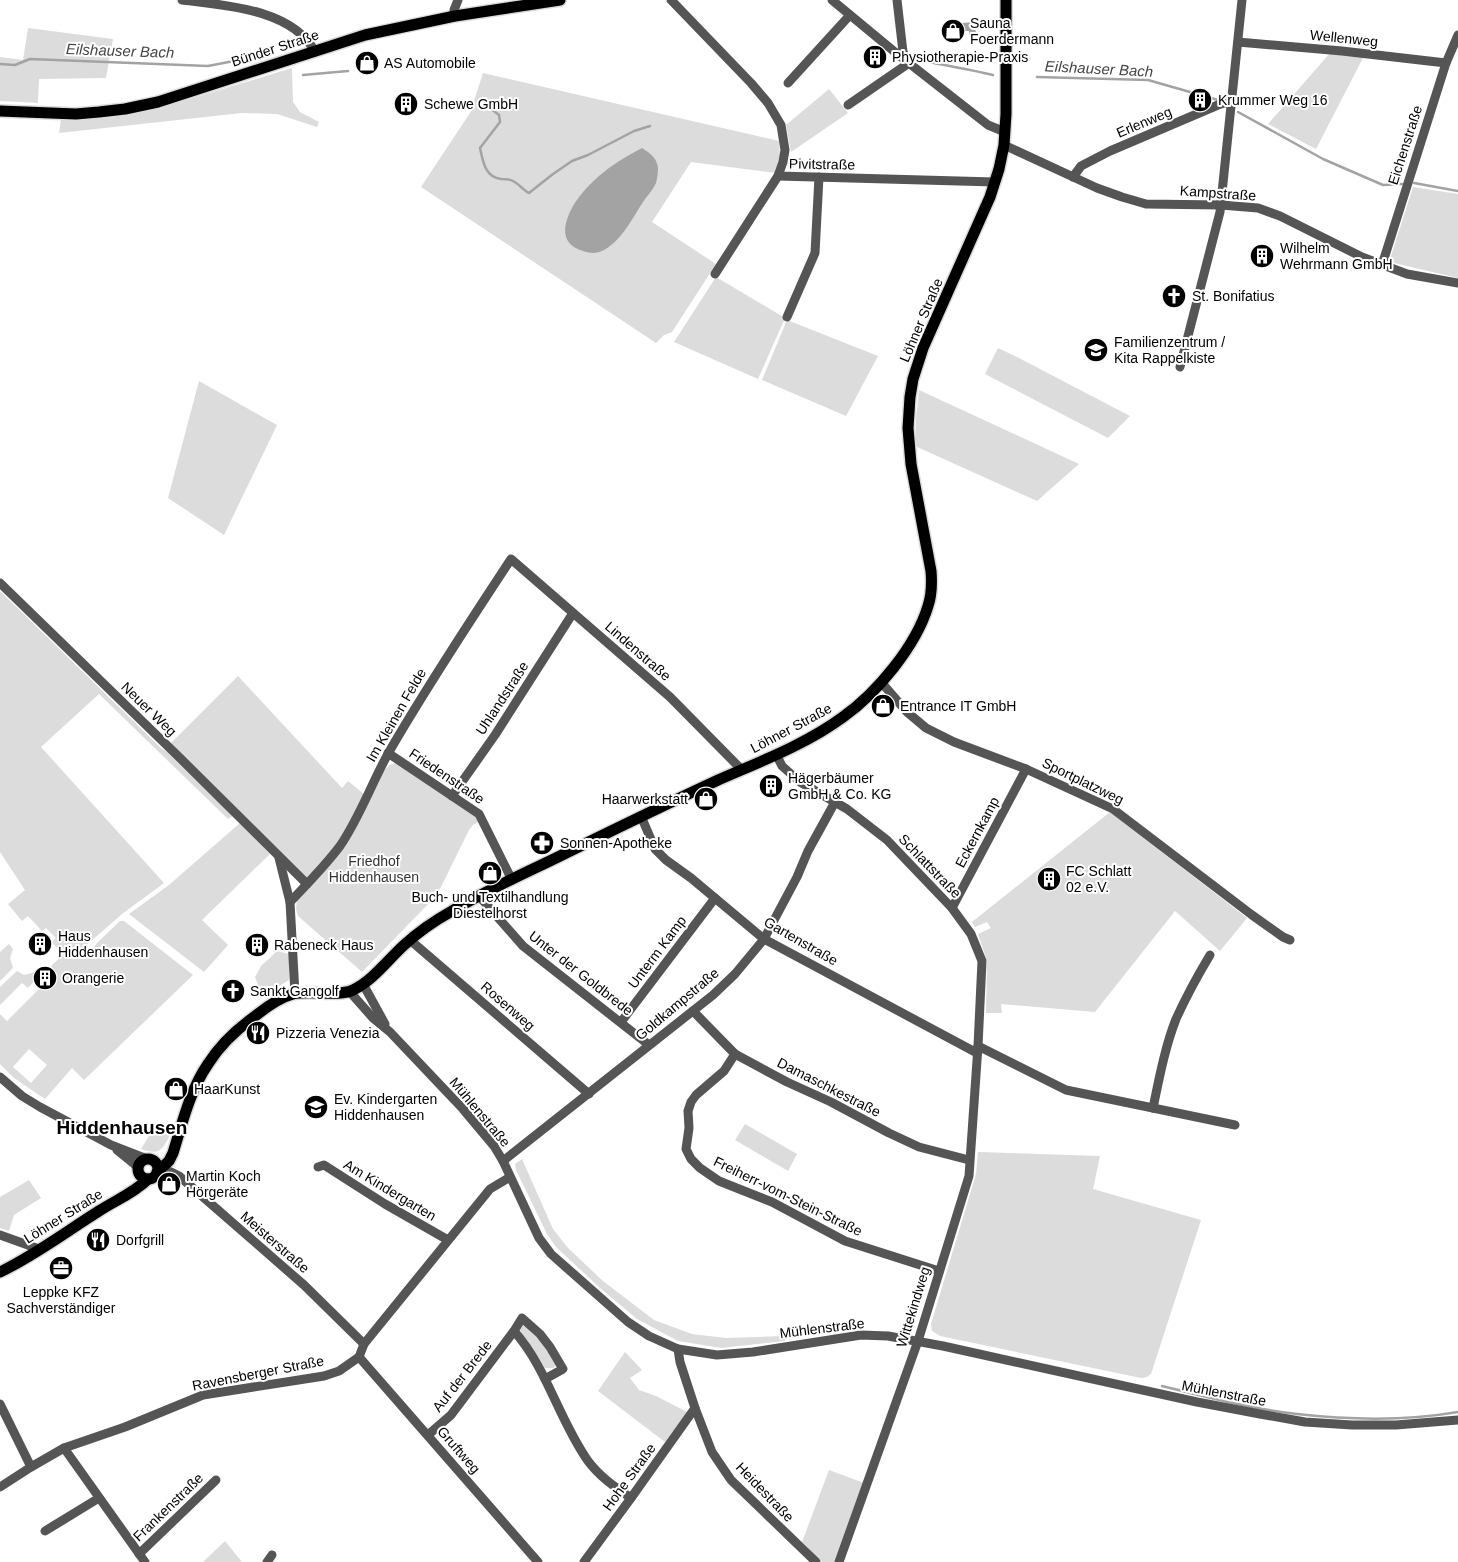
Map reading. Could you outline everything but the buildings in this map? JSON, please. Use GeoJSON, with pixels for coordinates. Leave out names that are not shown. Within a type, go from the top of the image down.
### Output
{"type":"FeatureCollection","features":[{"type":"Feature","properties":{"kind":"main road","name":"Bünder Straße"},"geometry":{"type":"LineString","coordinates":[[0,111],[76,114],[125,109],[158,102],[315,52],[364,34],[455,16],[560,0]]}},
{"type":"Feature","properties":{"kind":"main road","name":"Löhner Straße"},"geometry":{"type":"LineString","coordinates":[[0,1272],[115,1201],[164,1156],[180,1132],[197,1083],[207,1064],[240,1028],[273,1003],[294,994],[350,992],[363,984],[410,940],[451,911],[641,816],[812,736],[844,716],[881,682],[910,644],[927,608],[932,588],[932,570],[911,464],[908,414],[913,379],[924,348],[965,255],[999,169],[1004,144],[1006,114],[1006,0]]}},
{"type":"Feature","properties":{"kind":"street"},"geometry":{"type":"LineString","coordinates":[[182,0],[209,2],[250,10],[278,19],[298,32],[311,44],[315,52]]}},
{"type":"Feature","properties":{"kind":"street"},"geometry":{"type":"LineString","coordinates":[[455,16],[454,10],[458,0]]}},
{"type":"Feature","properties":{"kind":"street","name":"Pivitstraße"},"geometry":{"type":"LineString","coordinates":[[671,0],[751,82],[768,103],[781,125],[785,150],[778,176],[995,182]]}},
{"type":"Feature","properties":{"kind":"street"},"geometry":{"type":"LineString","coordinates":[[832,0],[988,125],[1005,132]]}},
{"type":"Feature","properties":{"kind":"street"},"geometry":{"type":"LineString","coordinates":[[897,0],[904,52],[909,63]]}},
{"type":"Feature","properties":{"kind":"street"},"geometry":{"type":"LineString","coordinates":[[1180,367],[1221,205],[1242,0]]}},
{"type":"Feature","properties":{"kind":"street"},"geometry":{"type":"LineString","coordinates":[[788,83],[850,15]]}},
{"type":"Feature","properties":{"kind":"street","name":"Eichenstraße"},"geometry":{"type":"LineString","coordinates":[[1382,264],[1446,63],[1458,35]]}},
{"type":"Feature","properties":{"kind":"street","name":"Wellenweg"},"geometry":{"type":"LineString","coordinates":[[1238,42],[1342,50],[1446,63]]}},
{"type":"Feature","properties":{"kind":"street"},"geometry":{"type":"LineString","coordinates":[[848,105],[909,63]]}},
{"type":"Feature","properties":{"kind":"street","name":"Erlenweg"},"geometry":{"type":"LineString","coordinates":[[1073,177],[1081,166],[1110,151],[1231,101]]}},
{"type":"Feature","properties":{"kind":"street","name":"Kampstraße"},"geometry":{"type":"LineString","coordinates":[[1004,144],[1122,198],[1146,204],[1221,205],[1258,208],[1280,216],[1362,257],[1406,274],[1458,283]]}},
{"type":"Feature","properties":{"kind":"street"},"geometry":{"type":"LineString","coordinates":[[715,274],[778,176]]}},
{"type":"Feature","properties":{"kind":"street"},"geometry":{"type":"LineString","coordinates":[[787,317],[815,253],[819,177]]}},
{"type":"Feature","properties":{"kind":"street","name":"Lindenstraße"},"geometry":{"type":"LineString","coordinates":[[511,559],[670,697],[742,770]]}},
{"type":"Feature","properties":{"kind":"street","name":"Im Kleinen Felde"},"geometry":{"type":"LineString","coordinates":[[307,884],[340,845],[354,822],[388,753],[511,559]]}},
{"type":"Feature","properties":{"kind":"street","name":"Neuer Weg"},"geometry":{"type":"LineString","coordinates":[[0,583],[307,884]]}},
{"type":"Feature","properties":{"kind":"street","name":"Uhlandstraße"},"geometry":{"type":"LineString","coordinates":[[452,796],[495,735],[573,613]]}},
{"type":"Feature","properties":{"kind":"street","name":"Sportplatzweg"},"geometry":{"type":"LineString","coordinates":[[881,682],[907,712],[926,728],[954,742],[1026,769],[1113,809],[1283,937],[1290,940]]}},
{"type":"Feature","properties":{"kind":"street","name":"Friedenstraße"},"geometry":{"type":"LineString","coordinates":[[388,753],[480,814],[512,880]]}},
{"type":"Feature","properties":{"kind":"street","name":"Schlattstraße"},"geometry":{"type":"LineString","coordinates":[[776,754],[782,766],[800,782],[835,802],[887,840],[952,908],[971,934],[982,961],[978,1049]]}},
{"type":"Feature","properties":{"kind":"street","name":"Eckernkamp"},"geometry":{"type":"LineString","coordinates":[[952,908],[1026,769]]}},
{"type":"Feature","properties":{"kind":"street","name":"Goldkampstraße"},"geometry":{"type":"LineString","coordinates":[[502,1161],[714,995],[735,974],[764,939],[835,802]]}},
{"type":"Feature","properties":{"kind":"street","name":"Gartenstraße"},"geometry":{"type":"LineString","coordinates":[[641,816],[655,848],[666,860],[764,939],[978,1049]]}},
{"type":"Feature","properties":{"kind":"street"},"geometry":{"type":"LineString","coordinates":[[278,856],[290,902],[294,994]]}},
{"type":"Feature","properties":{"kind":"street"},"geometry":{"type":"LineString","coordinates":[[290,902],[307,884]]}},
{"type":"Feature","properties":{"kind":"street","name":"Unter der Goldbrede"},"geometry":{"type":"LineString","coordinates":[[479,896],[523,946],[649,1045]]}},
{"type":"Feature","properties":{"kind":"street","name":"Unterm Kamp"},"geometry":{"type":"LineString","coordinates":[[621,1022],[715,898]]}},
{"type":"Feature","properties":{"kind":"street","name":"Rosenweg"},"geometry":{"type":"LineString","coordinates":[[410,940],[589,1094]]}},
{"type":"Feature","properties":{"kind":"street"},"geometry":{"type":"LineString","coordinates":[[1153,1108],[1176,1020],[1195,980],[1210,955]]}},
{"type":"Feature","properties":{"kind":"street","name":"Mühlenstraße"},"geometry":{"type":"LineString","coordinates":[[363,984],[378,1015],[390,1032]]}},
{"type":"Feature","properties":{"kind":"street","name":"Mühlenstraße"},"geometry":{"type":"LineString","coordinates":[[350,992],[373,1018],[390,1032],[463,1109],[494,1146],[539,1238],[551,1254],[628,1322],[648,1336],[678,1349],[717,1355],[753,1352],[861,1335],[888,1336],[1197,1402],[1305,1422],[1388,1426],[1458,1420]]}},
{"type":"Feature","properties":{"kind":"street","name":"Damaschkestraße"},"geometry":{"type":"LineString","coordinates":[[693,1011],[735,1054],[912,1144],[969,1160]]}},
{"type":"Feature","properties":{"kind":"street"},"geometry":{"type":"LineString","coordinates":[[978,1049],[1066,1090],[1235,1125]]}},
{"type":"Feature","properties":{"kind":"street","name":"Wittekindweg"},"geometry":{"type":"LineString","coordinates":[[839,1562],[918,1341],[968,1176],[978,1049]]}},
{"type":"Feature","properties":{"kind":"street","name":"Freiherr-vom-Stein-Straße"},"geometry":{"type":"LineString","coordinates":[[735,1054],[724,1071],[696,1094],[691,1102],[688,1111],[689,1128],[686,1148],[691,1160],[719,1181],[772,1202],[845,1241],[938,1272]]}},
{"type":"Feature","properties":{"kind":"street","name":"Meisterstraße"},"geometry":{"type":"LineString","coordinates":[[0,1077],[22,1096],[111,1145],[149,1169],[171,1172],[179,1176],[304,1286],[364,1344]]}},
{"type":"Feature","properties":{"kind":"street","name":"Am Kindergarten"},"geometry":{"type":"LineString","coordinates":[[318,1167],[324,1165],[385,1204],[448,1240]]}},
{"type":"Feature","properties":{"kind":"street"},"geometry":{"type":"LineString","coordinates":[[359,1357],[364,1344],[490,1189],[510,1177]]}},
{"type":"Feature","properties":{"kind":"street"},"geometry":{"type":"LineString","coordinates":[[0,1235],[39,1249]]}},
{"type":"Feature","properties":{"kind":"street","name":"Auf der Brede"},"geometry":{"type":"LineString","coordinates":[[428,1435],[451,1415],[522,1318],[540,1334],[563,1369],[545,1379]]}},
{"type":"Feature","properties":{"kind":"street"},"geometry":{"type":"LineString","coordinates":[[514,1331],[525,1344],[545,1379],[588,1461],[605,1479],[631,1498]]}},
{"type":"Feature","properties":{"kind":"street","name":"Heidestraße"},"geometry":{"type":"LineString","coordinates":[[678,1349],[680,1362],[695,1408],[712,1452],[731,1480],[816,1562]]}},
{"type":"Feature","properties":{"kind":"street","name":"Gruftweg"},"geometry":{"type":"LineString","coordinates":[[359,1357],[538,1562]]}},
{"type":"Feature","properties":{"kind":"street","name":"Ravensberger Straße"},"geometry":{"type":"LineString","coordinates":[[0,1487],[64,1448],[124,1427],[203,1395],[324,1376],[338,1371],[359,1357]]}},
{"type":"Feature","properties":{"kind":"street"},"geometry":{"type":"LineString","coordinates":[[0,1404],[31,1467]]}},
{"type":"Feature","properties":{"kind":"street","name":"Hohe Straße"},"geometry":{"type":"LineString","coordinates":[[584,1562],[695,1408]]}},
{"type":"Feature","properties":{"kind":"street"},"geometry":{"type":"LineString","coordinates":[[64,1448],[146,1562]]}},
{"type":"Feature","properties":{"kind":"street","name":"Frankenstraße"},"geometry":{"type":"LineString","coordinates":[[139,1554],[216,1480]]}},
{"type":"Feature","properties":{"kind":"street"},"geometry":{"type":"LineString","coordinates":[[45,1531],[99,1498]]}},
{"type":"Feature","properties":{"kind":"green space"},"geometry":{"type":"Polygon","coordinates":[[[28,28],[113,39],[106,78],[39,79],[38,103],[0,101],[0,57],[23,60],[28,28]]]}},
{"type":"Feature","properties":{"kind":"green space"},"geometry":{"type":"Polygon","coordinates":[[[1330,53],[1364,56],[1316,149],[1268,124],[1330,53]]]}},
{"type":"Feature","properties":{"kind":"green space"},"geometry":{"type":"Polygon","coordinates":[[[292,68],[293,102],[300,112],[319,122],[317,127],[277,114],[242,113],[59,133],[61,120],[109,117],[163,107],[292,68]]]}},
{"type":"Feature","properties":{"kind":"green space"},"geometry":{"type":"Polygon","coordinates":[[[483,73],[779,141],[780,156],[776,173],[691,162],[652,222],[716,264],[672,332],[664,335],[656,343],[421,187],[470,113],[483,73]],[[642,148],[609,169],[579,196],[642,148]]]}},
{"type":"Feature","properties":{"kind":"green space"},"geometry":{"type":"Polygon","coordinates":[[[829,89],[848,113],[791,152],[786,125],[829,89]]]}},
{"type":"Feature","properties":{"kind":"green space"},"geometry":{"type":"Polygon","coordinates":[[[1413,187],[1458,194],[1458,278],[1394,263],[1391,256],[1413,187]]]}},
{"type":"Feature","properties":{"kind":"green space"},"geometry":{"type":"Polygon","coordinates":[[[716,277],[785,318],[758,379],[674,342],[716,277]]]}},
{"type":"Feature","properties":{"kind":"green space"},"geometry":{"type":"Polygon","coordinates":[[[787,320],[878,356],[846,416],[762,380],[787,320]]]}},
{"type":"Feature","properties":{"kind":"green space"},"geometry":{"type":"Polygon","coordinates":[[[998,348],[1130,416],[1108,438],[985,374],[998,348]]]}},
{"type":"Feature","properties":{"kind":"green space"},"geometry":{"type":"Polygon","coordinates":[[[199,381],[277,425],[224,535],[168,498],[199,381]]]}},
{"type":"Feature","properties":{"kind":"green space"},"geometry":{"type":"Polygon","coordinates":[[[919,390],[1079,464],[1037,501],[915,446],[919,390]]]}},
{"type":"Feature","properties":{"kind":"green space"},"geometry":{"type":"Polygon","coordinates":[[[0,591],[233,816],[228,819],[99,694],[41,747],[164,883],[122,914],[82,949],[89,954],[97,943],[120,921],[124,921],[193,975],[84,1080],[72,1068],[45,1099],[14,1078],[0,1064],[0,1014],[7,1021],[55,973],[51,966],[63,955],[52,942],[56,938],[46,928],[42,931],[28,916],[22,921],[8,904],[25,890],[0,852],[0,591]],[[29,1049],[13,1067],[31,1083],[47,1065],[29,1049]]]}},
{"type":"Feature","properties":{"kind":"green space","name":"Friedhof Hiddenhausen"},"geometry":{"type":"Polygon","coordinates":[[[238,676],[342,788],[348,781],[364,794],[389,765],[396,763],[477,818],[478,822],[469,830],[437,895],[362,972],[298,916],[296,911],[297,901],[308,879],[171,743],[238,676]]]}},
{"type":"Feature","properties":{"kind":"green space"},"geometry":{"type":"Polygon","coordinates":[[[1110,812],[1247,918],[1220,951],[1175,911],[1095,1012],[1001,1004],[1002,1013],[986,1013],[987,961],[978,934],[991,928],[987,922],[975,927],[972,922],[1110,812]]]}},
{"type":"Feature","properties":{"kind":"green space"},"geometry":{"type":"Polygon","coordinates":[[[240,823],[270,854],[202,920],[228,945],[204,972],[129,914],[169,885],[240,823]]]}},
{"type":"Feature","properties":{"kind":"green space"},"geometry":{"type":"Polygon","coordinates":[[[9,944],[13,949],[10,958],[13,968],[0,981],[0,952],[9,944]]]}},
{"type":"Feature","properties":{"kind":"green space"},"geometry":{"type":"Polygon","coordinates":[[[277,951],[289,954],[289,980],[266,994],[260,990],[255,977],[261,966],[277,951]]]}},
{"type":"Feature","properties":{"kind":"green space"},"geometry":{"type":"Polygon","coordinates":[[[17,971],[24,975],[35,972],[39,976],[28,988],[22,983],[0,1005],[0,987],[17,971]]]}},
{"type":"Feature","properties":{"kind":"green space"},"geometry":{"type":"Polygon","coordinates":[[[745,1124],[797,1154],[788,1171],[735,1140],[745,1124]]]}},
{"type":"Feature","properties":{"kind":"green space"},"geometry":{"type":"Polygon","coordinates":[[[155,1126],[170,1135],[165,1145],[159,1150],[152,1152],[141,1149],[155,1126]]]}},
{"type":"Feature","properties":{"kind":"green space"},"geometry":{"type":"Polygon","coordinates":[[[978,1152],[1100,1156],[1093,1189],[1201,1220],[1151,1374],[1141,1378],[940,1336],[932,1331],[931,1324],[976,1174],[978,1152]]]}},
{"type":"Feature","properties":{"kind":"green space"},"geometry":{"type":"Polygon","coordinates":[[[522,1159],[553,1229],[568,1248],[603,1281],[654,1320],[692,1334],[726,1338],[784,1336],[785,1341],[721,1348],[678,1341],[637,1319],[556,1247],[547,1234],[516,1170],[515,1164],[522,1159]]]}},
{"type":"Feature","properties":{"kind":"green space"},"geometry":{"type":"Polygon","coordinates":[[[29,1180],[41,1198],[14,1215],[9,1231],[0,1228],[0,1197],[29,1180]]]}},
{"type":"Feature","properties":{"kind":"green space"},"geometry":{"type":"Polygon","coordinates":[[[522,1325],[532,1331],[543,1342],[552,1355],[556,1366],[545,1368],[519,1329],[522,1325]]]}},
{"type":"Feature","properties":{"kind":"green space"},"geometry":{"type":"Polygon","coordinates":[[[625,1352],[642,1370],[630,1378],[639,1390],[656,1396],[687,1412],[665,1442],[598,1391],[625,1352]]]}},
{"type":"Feature","properties":{"kind":"green space"},"geometry":{"type":"Polygon","coordinates":[[[829,1470],[864,1483],[836,1562],[822,1562],[802,1542],[829,1470]]]}},
{"type":"Feature","properties":{"kind":"green space"},"geometry":{"type":"Polygon","coordinates":[[[225,1541],[242,1562],[203,1562],[225,1541]]]}},
{"type":"Feature","properties":{"kind":"shaded area"},"geometry":{"type":"Polygon","coordinates":[[[975,22],[976,35],[969,36],[969,31],[962,31],[961,23],[975,22]]]}},
{"type":"Feature","properties":{"kind":"shaded area"},"geometry":{"type":"Polygon","coordinates":[[[642,148],[656,161],[658,168],[657,178],[653,188],[630,223],[615,242],[602,251],[590,253],[575,248],[567,238],[565,226],[579,197],[604,172],[642,148]]]}},
{"type":"Feature","properties":{"kind":"waterway","name":"Eilshauser Bach"},"geometry":{"type":"LineString","coordinates":[[0,64],[15,65],[30,59],[208,66],[239,60]]}},
{"type":"Feature","properties":{"kind":"waterway"},"geometry":{"type":"LineString","coordinates":[[921,60],[993,75]]}},
{"type":"Feature","properties":{"kind":"waterway","name":"Eilshauser Bach"},"geometry":{"type":"LineString","coordinates":[[303,75],[348,71]]}},
{"type":"Feature","properties":{"kind":"waterway","name":"Eilshauser Bach"},"geometry":{"type":"LineString","coordinates":[[1037,77],[1148,80],[1218,100]]}},
{"type":"Feature","properties":{"kind":"waterway","name":"Eilshauser Bach"},"geometry":{"type":"LineString","coordinates":[[486,105],[499,115],[500,122],[480,148],[486,168],[496,178],[512,180],[529,193],[572,161],[588,155],[634,131],[650,126]]}},
{"type":"Feature","properties":{"kind":"waterway"},"geometry":{"type":"LineString","coordinates":[[1238,112],[1323,159],[1383,185],[1402,184]]}},
{"type":"Feature","properties":{"kind":"waterway"},"geometry":{"type":"LineString","coordinates":[[1414,183],[1458,191]]}},
{"type":"Feature","properties":{"kind":"waterway"},"geometry":{"type":"LineString","coordinates":[[1162,1386],[1246,1406],[1317,1416],[1398,1418],[1458,1412]]}},
{"type":"Feature","properties":{"kind":"place","name":"Sauna Foerdermann"},"geometry":{"type":"Point","coordinates":[953,31]}},
{"type":"Feature","properties":{"kind":"place","name":"Physiotherapie-Praxis"},"geometry":{"type":"Point","coordinates":[875,57]}},
{"type":"Feature","properties":{"kind":"place","name":"AS Automobile"},"geometry":{"type":"Point","coordinates":[367,63]}},
{"type":"Feature","properties":{"kind":"place","name":"Krummer Weg 16"},"geometry":{"type":"Point","coordinates":[1200,100]}},
{"type":"Feature","properties":{"kind":"place","name":"Schewe GmbH"},"geometry":{"type":"Point","coordinates":[406,104]}},
{"type":"Feature","properties":{"kind":"place","name":"Wilhelm Wehrmann GmbH"},"geometry":{"type":"Point","coordinates":[1262,256]}},
{"type":"Feature","properties":{"kind":"place","name":"St. Bonifatius"},"geometry":{"type":"Point","coordinates":[1174,296]}},
{"type":"Feature","properties":{"kind":"place","name":"Familienzentrum / Kita Rappelkiste"},"geometry":{"type":"Point","coordinates":[1096,350]}},
{"type":"Feature","properties":{"kind":"place","name":"Entrance IT GmbH"},"geometry":{"type":"Point","coordinates":[883,706]}},
{"type":"Feature","properties":{"kind":"place","name":"Hägerbäumer GmbH & Co. KG"},"geometry":{"type":"Point","coordinates":[771,786]}},
{"type":"Feature","properties":{"kind":"place","name":"Haarwerkstatt"},"geometry":{"type":"Point","coordinates":[706,799]}},
{"type":"Feature","properties":{"kind":"place","name":"Sonnen-Apotheke"},"geometry":{"type":"Point","coordinates":[542,843]}},
{"type":"Feature","properties":{"kind":"place","name":"Buch- und Textilhandlung Diestelhorst"},"geometry":{"type":"Point","coordinates":[490,873]}},
{"type":"Feature","properties":{"kind":"place","name":"FC Schlatt 02 e.V."},"geometry":{"type":"Point","coordinates":[1049,879]}},
{"type":"Feature","properties":{"kind":"place","name":"Haus Hiddenhausen"},"geometry":{"type":"Point","coordinates":[40,944]}},
{"type":"Feature","properties":{"kind":"place","name":"Rabeneck Haus"},"geometry":{"type":"Point","coordinates":[257,945]}},
{"type":"Feature","properties":{"kind":"place","name":"Orangerie"},"geometry":{"type":"Point","coordinates":[45,978]}},
{"type":"Feature","properties":{"kind":"place","name":"Sankt Gangolf"},"geometry":{"type":"Point","coordinates":[233,991]}},
{"type":"Feature","properties":{"kind":"place","name":"Pizzeria Venezia"},"geometry":{"type":"Point","coordinates":[258,1033]}},
{"type":"Feature","properties":{"kind":"place","name":"HaarKunst"},"geometry":{"type":"Point","coordinates":[176,1089]}},
{"type":"Feature","properties":{"kind":"place","name":"Ev. Kindergarten Hiddenhausen"},"geometry":{"type":"Point","coordinates":[316,1107]}},
{"type":"Feature","properties":{"kind":"place","name":"Martin Koch Hörgeräte"},"geometry":{"type":"Point","coordinates":[169,1184]}},
{"type":"Feature","properties":{"kind":"place","name":"Dorfgrill"},"geometry":{"type":"Point","coordinates":[98,1240]}},
{"type":"Feature","properties":{"kind":"place","name":"Leppke KFZ Sachverständiger"},"geometry":{"type":"Point","coordinates":[61,1268]}},
{"type":"Feature","properties":{"kind":"district","name":"Hiddenhausen"},"geometry":{"type":"Point","coordinates":[122,1127]}}]}
